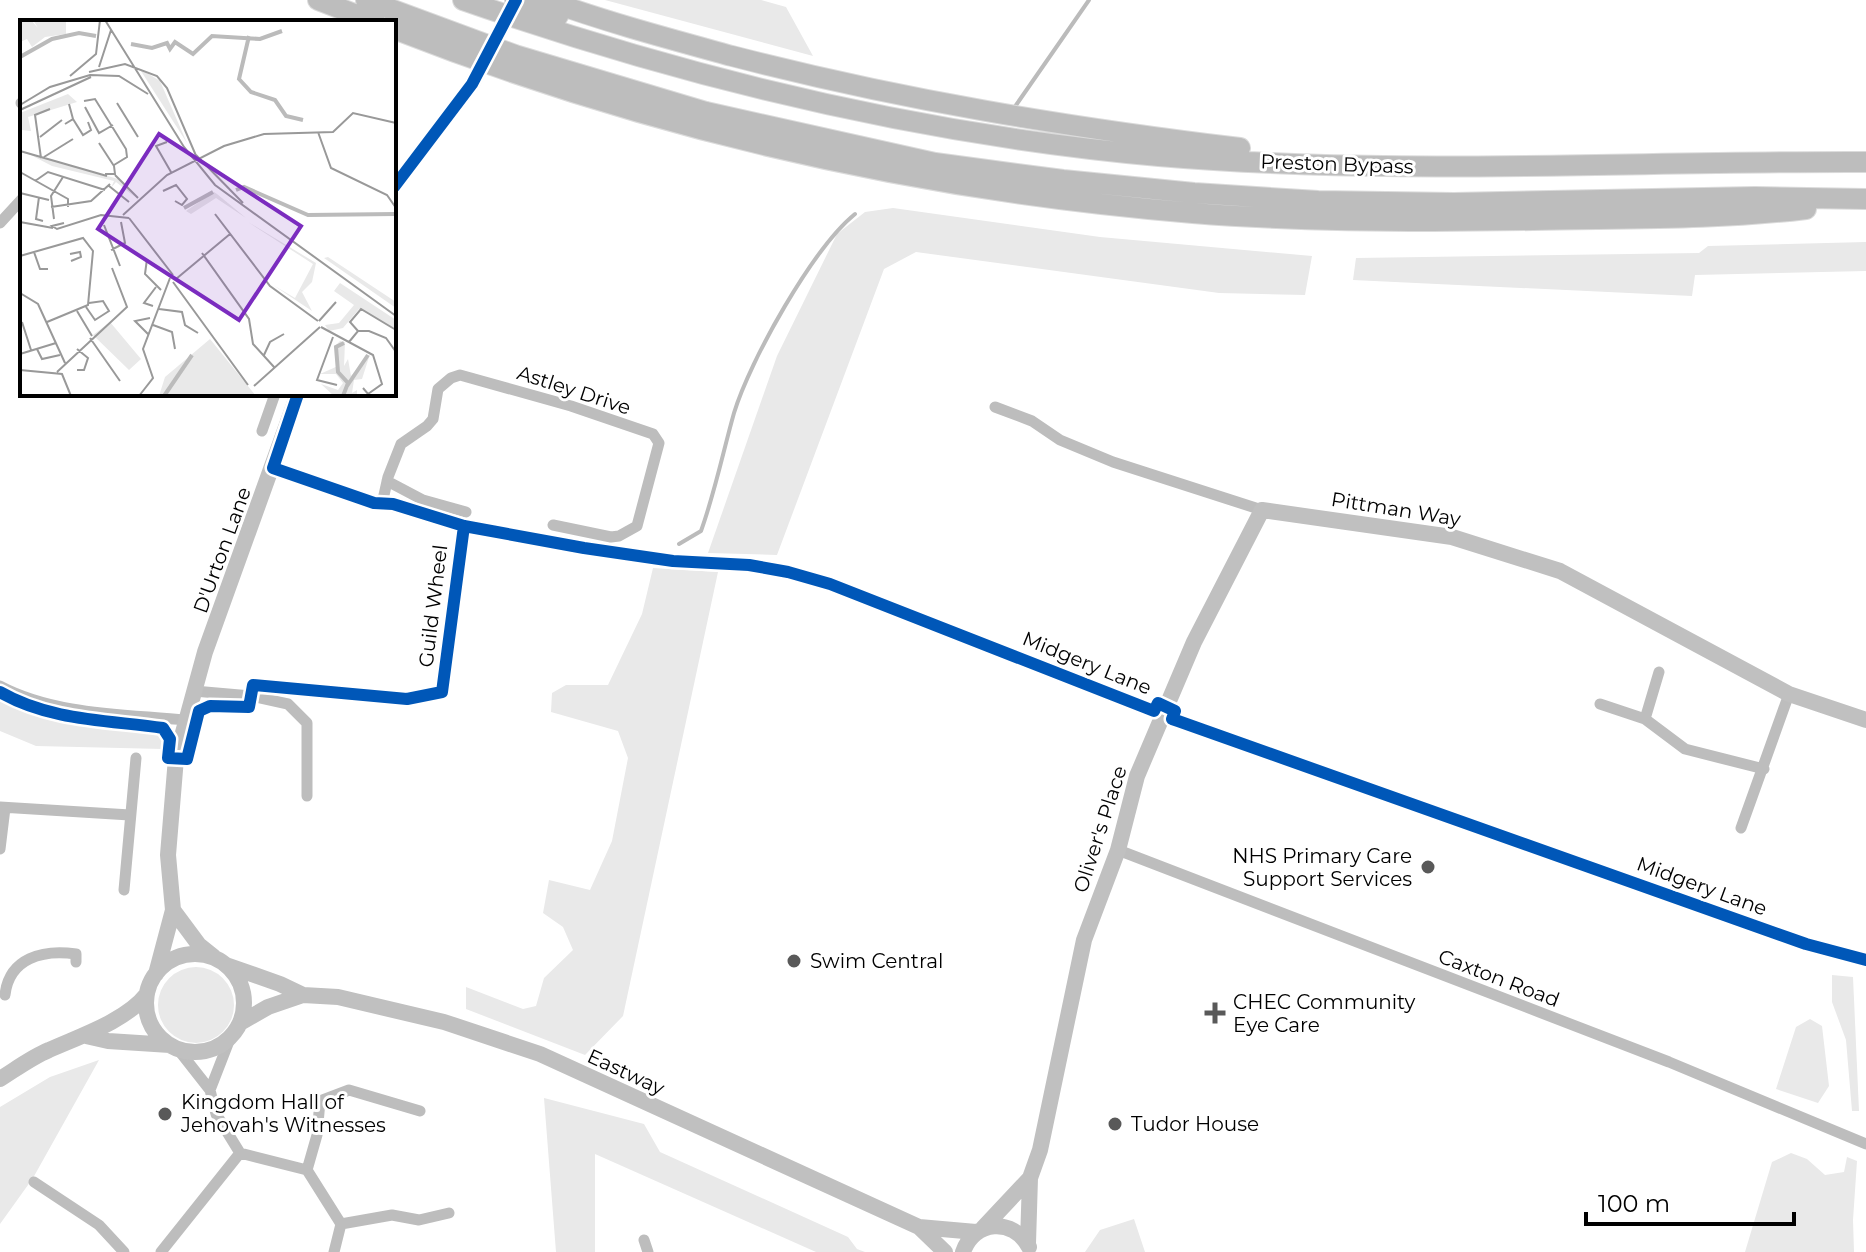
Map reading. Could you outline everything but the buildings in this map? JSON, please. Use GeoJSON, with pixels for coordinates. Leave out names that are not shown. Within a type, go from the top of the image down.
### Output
{"type":"FeatureCollection","features":[{"type":"Feature","properties":{"kind":"highway"},"geometry":{"type":"LineString","coordinates":[[318,0],[370,20]]}},
{"type":"Feature","properties":{"kind":"highway"},"geometry":{"type":"LineString","coordinates":[[366,0],[515,55],[706,112],[935,163],[1194,193],[1318,201],[1454,203],[1755,197],[1866,200]]}},
{"type":"Feature","properties":{"kind":"highway"},"geometry":{"type":"LineString","coordinates":[[463,0],[667,65],[812,100]]}},
{"type":"Feature","properties":{"kind":"highway"},"geometry":{"type":"LineString","coordinates":[[515,0],[669,55],[812,100]]}},
{"type":"Feature","properties":{"kind":"highway"},"geometry":{"type":"LineString","coordinates":[[546,0],[675,41],[816,78],[934,103],[1148,136],[1395,166]]}},
{"type":"Feature","properties":{"kind":"highway"},"geometry":{"type":"LineString","coordinates":[[396,30],[508,72],[700,130],[932,180],[1062,198],[1192,213],[1454,221],[1749,216],[1866,200]]}},
{"type":"Feature","properties":{"kind":"highway","name":"Preston Bypass"},"geometry":{"type":"LineString","coordinates":[[812,100],[1008,137],[1162,156],[1395,166],[1866,162]]}},
{"type":"Feature","properties":{"kind":"street"},"geometry":{"type":"LineString","coordinates":[[396,184],[472,84],[515,0]]}},
{"type":"Feature","properties":{"kind":"street"},"geometry":{"type":"LineString","coordinates":[[0,223],[20,201]]}},
{"type":"Feature","properties":{"kind":"street","name":"Astley Drive"},"geometry":{"type":"LineString","coordinates":[[382,504],[401,444],[433,419],[438,389],[460,375],[571,406],[657,438],[659,443],[637,526],[611,537],[553,525]]}},
{"type":"Feature","properties":{"kind":"street"},"geometry":{"type":"LineString","coordinates":[[262,431],[274,396]]}},
{"type":"Feature","properties":{"kind":"street","name":"D'Urton Lane"},"geometry":{"type":"LineString","coordinates":[[156,974],[173,910],[169,841],[176,758],[185,720],[205,652],[297,396]]}},
{"type":"Feature","properties":{"kind":"street","name":"Pittman Way"},"geometry":{"type":"LineString","coordinates":[[995,407],[1032,421],[1060,440],[1113,462],[1262,510],[1452,537],[1560,571],[1789,694],[1866,720]]}},
{"type":"Feature","properties":{"kind":"street"},"geometry":{"type":"LineString","coordinates":[[273,468],[393,508],[399,507]]}},
{"type":"Feature","properties":{"kind":"street"},"geometry":{"type":"LineString","coordinates":[[387,481],[423,500],[466,512]]}},
{"type":"Feature","properties":{"kind":"street","name":"Oliver's Place"},"geometry":{"type":"LineString","coordinates":[[1031,1250],[1030,1178],[1040,1150],[1084,940],[1118,850],[1137,776],[1165,707],[1194,642],[1262,510]]}},
{"type":"Feature","properties":{"kind":"street"},"geometry":{"type":"LineString","coordinates":[[1645,719],[1659,672]]}},
{"type":"Feature","properties":{"kind":"street"},"geometry":{"type":"LineString","coordinates":[[0,686],[42,703],[185,720]]}},
{"type":"Feature","properties":{"kind":"street"},"geometry":{"type":"LineString","coordinates":[[194,691],[251,696],[288,704],[307,723],[307,796]]}},
{"type":"Feature","properties":{"kind":"street"},"geometry":{"type":"LineString","coordinates":[[1741,828],[1789,694]]}},
{"type":"Feature","properties":{"kind":"street"},"geometry":{"type":"LineString","coordinates":[[1600,704],[1645,719],[1685,749],[1764,769]]}},
{"type":"Feature","properties":{"kind":"street"},"geometry":{"type":"LineString","coordinates":[[124,890],[136,758]]}},
{"type":"Feature","properties":{"kind":"street"},"geometry":{"type":"LineString","coordinates":[[0,849],[3,807],[130,815]]}},
{"type":"Feature","properties":{"kind":"street","name":"Caxton Road"},"geometry":{"type":"LineString","coordinates":[[1118,850],[1669,1062],[1866,1144]]}},
{"type":"Feature","properties":{"kind":"street"},"geometry":{"type":"LineString","coordinates":[[173,910],[199,945],[237,977],[243,992],[244,1007],[210,1090]]}},
{"type":"Feature","properties":{"kind":"street"},"geometry":{"type":"LineString","coordinates":[[5,995],[4,976],[33,957],[48,953],[76,954],[76,962]]}},
{"type":"Feature","properties":{"kind":"street"},"geometry":{"type":"LineString","coordinates":[[0,1079],[47,1050],[86,1036],[102,1024],[133,1009],[147,994],[156,974],[165,964],[190,954],[221,962]]}},
{"type":"Feature","properties":{"kind":"street","name":"Eastway"},"geometry":{"type":"LineString","coordinates":[[221,962],[303,995]]}},
{"type":"Feature","properties":{"kind":"street"},"geometry":{"type":"LineString","coordinates":[[147,994],[148,1018],[153,1028],[173,1046],[210,1090],[216,1114],[240,1153],[307,1170],[341,1224],[334,1252]]}},
{"type":"Feature","properties":{"kind":"street","name":"Eastway"},"geometry":{"type":"LineString","coordinates":[[236,1029],[268,1007],[303,995],[338,997],[444,1022],[540,1054],[919,1227],[945,1252]]}},
{"type":"Feature","properties":{"kind":"street"},"geometry":{"type":"LineString","coordinates":[[86,1036],[108,1041],[173,1046],[191,1051],[220,1045],[236,1029]]}},
{"type":"Feature","properties":{"kind":"street"},"geometry":{"type":"LineString","coordinates":[[307,1170],[317,1135],[320,1101],[349,1090],[420,1111]]}},
{"type":"Feature","properties":{"kind":"street"},"geometry":{"type":"LineString","coordinates":[[161,1252],[240,1153]]}},
{"type":"Feature","properties":{"kind":"street","name":"Oliver's Place"},"geometry":{"type":"LineString","coordinates":[[963,1252],[969,1240],[1030,1178]]}},
{"type":"Feature","properties":{"kind":"street"},"geometry":{"type":"LineString","coordinates":[[34,1182],[99,1225],[124,1252]]}},
{"type":"Feature","properties":{"kind":"street"},"geometry":{"type":"LineString","coordinates":[[341,1224],[392,1215],[419,1220],[449,1213]]}},
{"type":"Feature","properties":{"kind":"street","name":"Eastway"},"geometry":{"type":"LineString","coordinates":[[919,1227],[979,1230],[1003,1226],[1022,1235],[1031,1250]]}},
{"type":"Feature","properties":{"kind":"shaded area"},"geometry":{"type":"Polygon","coordinates":[[[605,0],[761,0],[786,7],[813,56],[605,0]]]}},
{"type":"Feature","properties":{"kind":"shaded area"},"geometry":{"type":"Polygon","coordinates":[[[893,208],[1100,237],[1312,256],[1305,295],[1219,293],[916,252],[884,269],[777,555],[708,553],[777,356],[837,234],[865,212],[893,208]]]}},
{"type":"Feature","properties":{"kind":"shaded area"},"geometry":{"type":"Polygon","coordinates":[[[1866,242],[1866,271],[1695,275],[1692,296],[1353,280],[1356,258],[1699,253],[1708,246],[1866,242]]]}},
{"type":"Feature","properties":{"kind":"shaded area"},"geometry":{"type":"Polygon","coordinates":[[[653,568],[718,572],[623,1016],[585,1055],[466,1009],[466,987],[523,1009],[536,1006],[544,978],[573,950],[563,927],[543,913],[549,880],[590,890],[612,841],[628,758],[618,731],[551,712],[552,693],[566,685],[608,685],[642,614],[653,568]]]}},
{"type":"Feature","properties":{"kind":"shaded area"},"geometry":{"type":"Polygon","coordinates":[[[0,697],[60,719],[162,735],[163,749],[36,746],[0,731],[0,697]]]}},
{"type":"Feature","properties":{"kind":"shaded area"},"geometry":{"type":"Polygon","coordinates":[[[196,967],[211,970],[223,978],[231,990],[234,1005],[231,1020],[223,1032],[211,1040],[196,1043],[181,1040],[169,1032],[161,1020],[158,1005],[161,990],[169,978],[181,970],[196,967]]]}},
{"type":"Feature","properties":{"kind":"shaded area"},"geometry":{"type":"Polygon","coordinates":[[[1832,975],[1853,977],[1859,1111],[1852,1111],[1846,1040],[1832,1002],[1832,975]]]}},
{"type":"Feature","properties":{"kind":"shaded area"},"geometry":{"type":"Polygon","coordinates":[[[1810,1019],[1822,1026],[1829,1086],[1818,1103],[1776,1089],[1796,1027],[1810,1019]]]}},
{"type":"Feature","properties":{"kind":"shaded area"},"geometry":{"type":"Polygon","coordinates":[[[99,1060],[33,1178],[0,1224],[0,1107],[50,1077],[99,1060]]]}},
{"type":"Feature","properties":{"kind":"shaded area"},"geometry":{"type":"Polygon","coordinates":[[[544,1098],[644,1124],[660,1152],[848,1237],[857,1249],[865,1252],[816,1252],[595,1154],[595,1252],[556,1252],[544,1098]]]}},
{"type":"Feature","properties":{"kind":"shaded area"},"geometry":{"type":"Polygon","coordinates":[[[1791,1153],[1807,1159],[1825,1175],[1844,1172],[1847,1157],[1857,1161],[1854,1252],[1745,1252],[1772,1162],[1791,1153]]]}},
{"type":"Feature","properties":{"kind":"shaded area"},"geometry":{"type":"Polygon","coordinates":[[[1134,1219],[1145,1252],[1085,1252],[1100,1230],[1134,1219]]]}},
{"type":"Feature","properties":{"kind":"waterway"},"geometry":{"type":"LineString","coordinates":[[1014,108],[1089,0]]}},
{"type":"Feature","properties":{"kind":"waterway"},"geometry":{"type":"LineString","coordinates":[[679,544],[701,531],[734,413],[768,336],[802,278],[838,230],[855,214]]}},
{"type":"Feature","properties":{"kind":"cycle path"},"geometry":{"type":"LineString","coordinates":[[396,184],[472,84],[516,0]]}},
{"type":"Feature","properties":{"kind":"cycle path","name":"Midgery Lane"},"geometry":{"type":"LineString","coordinates":[[297,396],[273,468],[374,503],[393,504],[464,526],[673,561],[749,565],[830,584],[1154,711],[1158,703],[1175,711],[1172,719],[1806,944],[1866,960]]}},
{"type":"Feature","properties":{"kind":"cycle path","name":"Guild Wheel"},"geometry":{"type":"LineString","coordinates":[[0,692],[19,702],[59,714],[163,728],[170,739],[168,758],[187,759],[199,711],[210,706],[249,707],[253,685],[407,699],[442,692],[464,526]]}},
{"type":"Feature","properties":{"kind":"place","name":"NHS Primary Care Support Services"},"geometry":{"type":"Point","coordinates":[1428,867]}},
{"type":"Feature","properties":{"kind":"place","name":"Swim Central"},"geometry":{"type":"Point","coordinates":[794,961]}},
{"type":"Feature","properties":{"kind":"place","name":"CHEC Community Eye Care"},"geometry":{"type":"Point","coordinates":[1215,1013]}},
{"type":"Feature","properties":{"kind":"place","name":"Kingdom Hall of Jehovah's Witnesses"},"geometry":{"type":"Point","coordinates":[165,1114]}},
{"type":"Feature","properties":{"kind":"place","name":"Tudor House"},"geometry":{"type":"Point","coordinates":[1115,1124]}}]}
